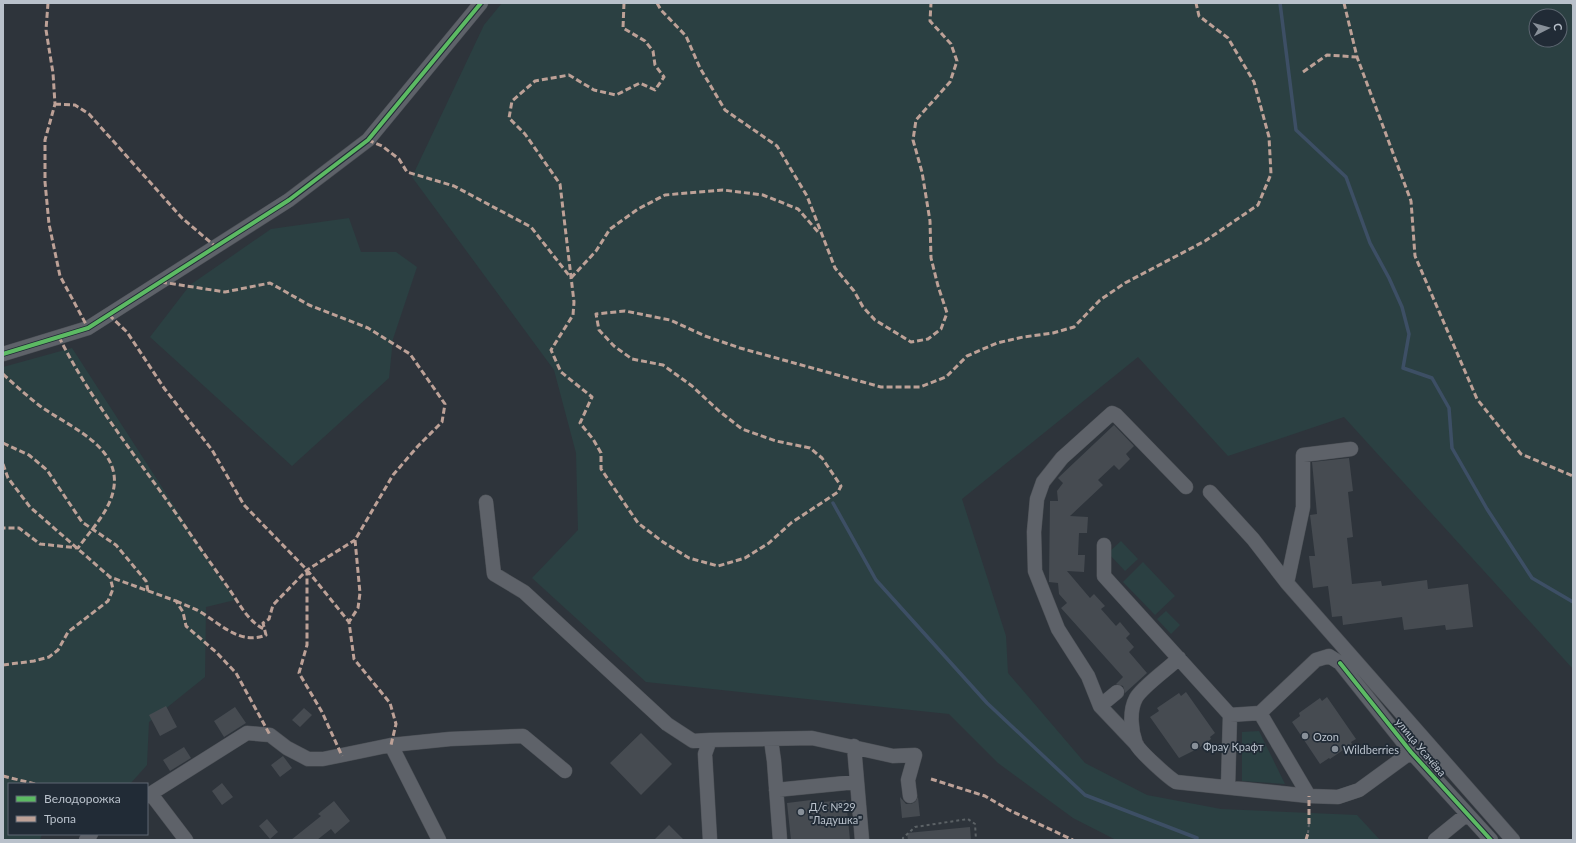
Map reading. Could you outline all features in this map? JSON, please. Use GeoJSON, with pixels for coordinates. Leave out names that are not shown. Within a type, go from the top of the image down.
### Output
{"type":"FeatureCollection","features":[{"type":"Feature","properties":{"kind":"street"},"geometry":{"type":"LineString","coordinates":[[3,354],[88,328],[289,200],[368,140],[481,3]]}},
{"type":"Feature","properties":{"kind":"street"},"geometry":{"type":"LineString","coordinates":[[1186,488],[1116,415],[1112,414],[1062,458],[1043,482],[1037,499],[1034,532],[1035,571],[1058,629],[1088,676],[1100,706],[1168,778],[1176,782],[1309,796],[1338,797],[1359,790],[1411,752]]}},
{"type":"Feature","properties":{"kind":"street"},"geometry":{"type":"LineString","coordinates":[[1287,583],[1303,507],[1302,455],[1352,449]]}},
{"type":"Feature","properties":{"kind":"street"},"geometry":{"type":"LineString","coordinates":[[1210,492],[1253,539],[1287,583],[1514,840]]}},
{"type":"Feature","properties":{"kind":"street"},"geometry":{"type":"LineString","coordinates":[[486,502],[494,574],[524,592],[667,724],[692,741],[812,738],[854,746],[893,756],[915,755],[908,780],[910,796]]}},
{"type":"Feature","properties":{"kind":"street"},"geometry":{"type":"LineString","coordinates":[[1104,545],[1104,576],[1230,715],[1228,787]]}},
{"type":"Feature","properties":{"kind":"street","name":"улица Усачёва"},"geometry":{"type":"LineString","coordinates":[[1260,713],[1316,660],[1329,656],[1340,663],[1411,752],[1491,840]]}},
{"type":"Feature","properties":{"kind":"street"},"geometry":{"type":"LineString","coordinates":[[1137,745],[1132,722],[1132,708],[1137,697],[1179,658]]}},
{"type":"Feature","properties":{"kind":"street"},"geometry":{"type":"LineString","coordinates":[[1100,706],[1117,692]]}},
{"type":"Feature","properties":{"kind":"street"},"geometry":{"type":"LineString","coordinates":[[1230,715],[1260,713],[1309,796]]}},
{"type":"Feature","properties":{"kind":"street"},"geometry":{"type":"LineString","coordinates":[[186,840],[149,795],[248,733],[270,735],[287,748],[308,759],[323,759],[392,745],[450,739],[523,736],[565,771]]}},
{"type":"Feature","properties":{"kind":"street"},"geometry":{"type":"LineString","coordinates":[[710,740],[704,754],[710,840]]}},
{"type":"Feature","properties":{"kind":"street"},"geometry":{"type":"LineString","coordinates":[[771,740],[780,840]]}},
{"type":"Feature","properties":{"kind":"street"},"geometry":{"type":"LineString","coordinates":[[392,745],[439,840]]}},
{"type":"Feature","properties":{"kind":"street"},"geometry":{"type":"LineString","coordinates":[[854,746],[862,840]]}},
{"type":"Feature","properties":{"kind":"street"},"geometry":{"type":"LineString","coordinates":[[776,790],[856,782]]}},
{"type":"Feature","properties":{"kind":"street"},"geometry":{"type":"LineString","coordinates":[[1435,840],[1467,814]]}},
{"type":"Feature","properties":{"kind":"path"},"geometry":{"type":"LineString","coordinates":[[903,840],[903,838],[915,826],[968,819],[975,824],[976,840]]}},
{"type":"Feature","properties":{"kind":"path"},"geometry":{"type":"LineString","coordinates":[[1308,833],[1309,824]]}},
{"type":"Feature","properties":{"kind":"green space"},"geometry":{"type":"Polygon","coordinates":[[[502,3],[1573,3],[1573,669],[1344,417],[1228,456],[1138,357],[962,499],[1006,636],[1008,673],[1085,763],[1147,795],[1221,809],[1357,815],[1380,840],[1116,840],[1073,818],[998,763],[949,714],[646,682],[532,578],[578,530],[576,453],[554,370],[412,177],[484,25],[502,3]]]}},
{"type":"Feature","properties":{"kind":"green space"},"geometry":{"type":"Polygon","coordinates":[[[349,218],[361,252],[396,252],[417,267],[393,339],[389,378],[292,466],[150,337],[190,285],[271,229],[349,218]]]}},
{"type":"Feature","properties":{"kind":"green space"},"geometry":{"type":"Polygon","coordinates":[[[72,348],[235,600],[206,607],[205,677],[149,722],[147,765],[131,783],[8,783],[8,835],[42,835],[40,840],[3,840],[3,367],[72,348]]]}},
{"type":"Feature","properties":{"kind":"green space"},"geometry":{"type":"Polygon","coordinates":[[[1121,541],[1138,559],[1125,571],[1108,553],[1121,541]]]}},
{"type":"Feature","properties":{"kind":"green space"},"geometry":{"type":"Polygon","coordinates":[[[1143,562],[1175,596],[1155,615],[1123,582],[1143,562]]]}},
{"type":"Feature","properties":{"kind":"green space"},"geometry":{"type":"Polygon","coordinates":[[[1166,611],[1180,625],[1171,634],[1157,619],[1166,611]]]}},
{"type":"Feature","properties":{"kind":"green space"},"geometry":{"type":"Polygon","coordinates":[[[1259,731],[1285,784],[1242,781],[1242,732],[1259,731]]]}},
{"type":"Feature","properties":{"kind":"building"},"geometry":{"type":"Polygon","coordinates":[[[1114,425],[1134,446],[1126,454],[1130,459],[1119,470],[1114,465],[1098,480],[1103,485],[1070,516],[1088,517],[1087,533],[1079,533],[1078,555],[1085,555],[1084,572],[1067,571],[1090,598],[1094,594],[1105,606],[1101,609],[1116,626],[1120,622],[1130,634],[1126,638],[1134,647],[1129,652],[1147,673],[1125,693],[1123,686],[1116,684],[1123,677],[1061,608],[1067,603],[1059,594],[1058,583],[1049,582],[1050,501],[1058,501],[1057,491],[1063,483],[1058,478],[1114,425]]]}},
{"type":"Feature","properties":{"kind":"building"},"geometry":{"type":"Polygon","coordinates":[[[1349,458],[1353,491],[1348,492],[1353,537],[1347,538],[1352,584],[1381,581],[1382,586],[1427,580],[1428,589],[1468,584],[1473,627],[1446,630],[1445,625],[1404,630],[1402,617],[1343,625],[1342,616],[1332,617],[1328,586],[1313,588],[1309,556],[1315,556],[1310,515],[1317,514],[1312,462],[1349,458]]]}},
{"type":"Feature","properties":{"kind":"building"},"geometry":{"type":"Polygon","coordinates":[[[1186,692],[1215,733],[1210,737],[1211,739],[1199,748],[1179,758],[1150,717],[1159,711],[1157,708],[1179,693],[1181,696],[1186,692]]]}},
{"type":"Feature","properties":{"kind":"building"},"geometry":{"type":"Polygon","coordinates":[[[1327,697],[1356,739],[1351,742],[1352,744],[1320,764],[1292,722],[1300,716],[1299,713],[1320,698],[1322,701],[1327,697]]]}},
{"type":"Feature","properties":{"kind":"building"},"geometry":{"type":"Polygon","coordinates":[[[166,706],[177,727],[160,736],[149,715],[166,706]]]}},
{"type":"Feature","properties":{"kind":"building"},"geometry":{"type":"Polygon","coordinates":[[[235,707],[246,723],[224,737],[214,721],[235,707]]]}},
{"type":"Feature","properties":{"kind":"building"},"geometry":{"type":"Polygon","coordinates":[[[304,708],[312,715],[300,727],[292,720],[304,708]]]}},
{"type":"Feature","properties":{"kind":"building"},"geometry":{"type":"Polygon","coordinates":[[[641,733],[672,764],[641,795],[610,763],[641,733]]]}},
{"type":"Feature","properties":{"kind":"building"},"geometry":{"type":"Polygon","coordinates":[[[184,747],[191,758],[170,771],[163,760],[184,747]]]}},
{"type":"Feature","properties":{"kind":"building"},"geometry":{"type":"Polygon","coordinates":[[[283,756],[292,768],[280,777],[271,765],[283,756]]]}},
{"type":"Feature","properties":{"kind":"building"},"geometry":{"type":"Polygon","coordinates":[[[222,783],[233,797],[222,805],[212,791],[222,783]]]}},
{"type":"Feature","properties":{"kind":"building"},"geometry":{"type":"Polygon","coordinates":[[[900,797],[906,804],[911,804],[915,802],[918,797],[920,816],[902,818],[900,797]]]}},
{"type":"Feature","properties":{"kind":"building"},"geometry":{"type":"Polygon","coordinates":[[[811,800],[811,803],[846,800],[850,840],[791,840],[787,803],[811,800]]]}},
{"type":"Feature","properties":{"kind":"building"},"geometry":{"type":"Polygon","coordinates":[[[334,801],[350,821],[335,834],[331,829],[317,840],[291,840],[321,816],[318,814],[334,801]]]}},
{"type":"Feature","properties":{"kind":"building"},"geometry":{"type":"Polygon","coordinates":[[[267,819],[278,832],[270,839],[259,826],[267,819]]]}},
{"type":"Feature","properties":{"kind":"building"},"geometry":{"type":"Polygon","coordinates":[[[669,825],[684,840],[654,840],[669,825]]]}},
{"type":"Feature","properties":{"kind":"building"},"geometry":{"type":"Polygon","coordinates":[[[970,827],[971,840],[908,840],[907,833],[970,827]]]}},
{"type":"Feature","properties":{"kind":"waterway"},"geometry":{"type":"LineString","coordinates":[[1280,3],[1296,130],[1346,177],[1370,243],[1389,278],[1402,307],[1409,334],[1403,368],[1432,378],[1449,408],[1452,448],[1487,509],[1532,578],[1573,602]]}},
{"type":"Feature","properties":{"kind":"waterway"},"geometry":{"type":"LineString","coordinates":[[833,503],[876,580],[987,703],[1085,795],[1197,838]]}},
{"type":"Feature","properties":{"kind":"marked path"},"geometry":{"type":"LineString","coordinates":[[48,3],[46,30],[53,73],[55,104],[45,140],[45,182],[49,224],[60,276],[88,328]]}},
{"type":"Feature","properties":{"kind":"marked path"},"geometry":{"type":"LineString","coordinates":[[624,3],[623,28],[645,41],[653,51],[655,65],[664,77],[655,90],[640,83],[616,95],[594,90],[569,75],[535,81],[512,101],[509,118],[525,134],[560,184],[574,302],[573,315],[551,350],[561,372],[592,397],[580,423],[593,439],[601,453],[601,469],[638,523],[663,542],[689,558],[718,566],[745,558],[769,543],[791,523],[838,492],[841,486],[822,458],[810,448],[776,441],[742,429],[719,411],[692,386],[663,365],[632,359],[614,346],[599,330],[596,314],[625,311],[670,320],[705,336],[740,348],[881,387],[920,387],[946,377],[967,356],[997,343],[1023,337],[1053,333],[1074,327],[1100,300],[1125,283],[1205,241],[1258,205],[1271,174],[1269,137],[1254,82],[1228,38],[1199,16],[1196,3]]}},
{"type":"Feature","properties":{"kind":"marked path"},"geometry":{"type":"LineString","coordinates":[[657,3],[661,10],[686,36],[700,68],[725,110],[777,146],[807,196],[835,268],[854,291],[863,307],[875,320],[911,342],[928,339],[941,329],[947,313],[931,258],[930,221],[922,172],[913,140],[916,120],[950,82],[957,61],[951,44],[930,21],[931,3]]}},
{"type":"Feature","properties":{"kind":"marked path"},"geometry":{"type":"LineString","coordinates":[[1344,3],[1357,57],[1411,201],[1415,256],[1477,399],[1521,454],[1573,476]]}},
{"type":"Feature","properties":{"kind":"marked path"},"geometry":{"type":"LineString","coordinates":[[1303,72],[1327,55],[1357,57]]}},
{"type":"Feature","properties":{"kind":"marked path"},"geometry":{"type":"LineString","coordinates":[[55,104],[75,105],[89,114],[182,218],[216,247]]}},
{"type":"Feature","properties":{"kind":"marked path"},"geometry":{"type":"LineString","coordinates":[[368,140],[382,146],[399,159],[407,172],[454,186],[531,227],[571,278]]}},
{"type":"Feature","properties":{"kind":"marked path"},"geometry":{"type":"LineString","coordinates":[[571,278],[596,251],[610,229],[638,209],[665,195],[723,190],[763,195],[798,209],[819,233]]}},
{"type":"Feature","properties":{"kind":"marked path"},"geometry":{"type":"LineString","coordinates":[[161,282],[225,292],[270,283],[309,305],[368,328],[410,354],[445,404],[442,422],[418,446],[393,475],[355,540],[360,593],[358,608],[349,622]]}},
{"type":"Feature","properties":{"kind":"marked path"},"geometry":{"type":"LineString","coordinates":[[109,315],[127,332],[164,388],[212,450],[244,505],[307,570],[307,645],[299,673],[322,712],[342,756]]}},
{"type":"Feature","properties":{"kind":"marked path"},"geometry":{"type":"LineString","coordinates":[[59,337],[86,385],[117,431],[243,610],[253,621],[264,629]]}},
{"type":"Feature","properties":{"kind":"marked path"},"geometry":{"type":"LineString","coordinates":[[3,374],[40,406],[92,440],[110,463],[114,476],[111,500],[98,522],[78,548],[40,544],[19,528],[3,528]]}},
{"type":"Feature","properties":{"kind":"marked path"},"geometry":{"type":"LineString","coordinates":[[3,443],[29,455],[47,470],[82,522],[116,545],[146,581],[148,591]]}},
{"type":"Feature","properties":{"kind":"marked path"},"geometry":{"type":"LineString","coordinates":[[3,464],[8,478],[30,507],[110,577],[176,601],[183,612],[186,626],[216,652],[236,673],[270,735]]}},
{"type":"Feature","properties":{"kind":"marked path"},"geometry":{"type":"LineString","coordinates":[[176,601],[197,610],[238,635],[256,638],[266,635],[263,623],[269,619],[273,605],[307,570],[355,540]]}},
{"type":"Feature","properties":{"kind":"marked path"},"geometry":{"type":"LineString","coordinates":[[307,570],[349,622],[354,659],[390,703],[396,724],[391,745]]}},
{"type":"Feature","properties":{"kind":"marked path"},"geometry":{"type":"LineString","coordinates":[[3,665],[34,661],[49,657],[58,650],[68,632],[108,601],[113,589],[110,577]]}},
{"type":"Feature","properties":{"kind":"marked path"},"geometry":{"type":"LineString","coordinates":[[3,776],[31,783]]}},
{"type":"Feature","properties":{"kind":"marked path"},"geometry":{"type":"LineString","coordinates":[[931,779],[985,796],[1009,810],[1073,840]]}},
{"type":"Feature","properties":{"kind":"marked path"},"geometry":{"type":"LineString","coordinates":[[1309,796],[1309,824]]}},
{"type":"Feature","properties":{"kind":"marked path"},"geometry":{"type":"LineString","coordinates":[[1306,840],[1308,833]]}},
{"type":"Feature","properties":{"kind":"cycle path"},"geometry":{"type":"LineString","coordinates":[[3,354],[88,328],[289,200],[368,140],[481,3]]}},
{"type":"Feature","properties":{"kind":"cycle path"},"geometry":{"type":"LineString","coordinates":[[1340,663],[1411,752],[1491,840]]}},
{"type":"Feature","properties":{"kind":"place","name":"Ozon"},"geometry":{"type":"Point","coordinates":[1305,736]}},
{"type":"Feature","properties":{"kind":"place","name":"Фрау Крафт"},"geometry":{"type":"Point","coordinates":[1195,746]}},
{"type":"Feature","properties":{"kind":"place","name":"Wildberries"},"geometry":{"type":"Point","coordinates":[1335,749]}},
{"type":"Feature","properties":{"kind":"place","name":"Д/с №29 \"Ладушка\""},"geometry":{"type":"Point","coordinates":[801,812]}}]}
